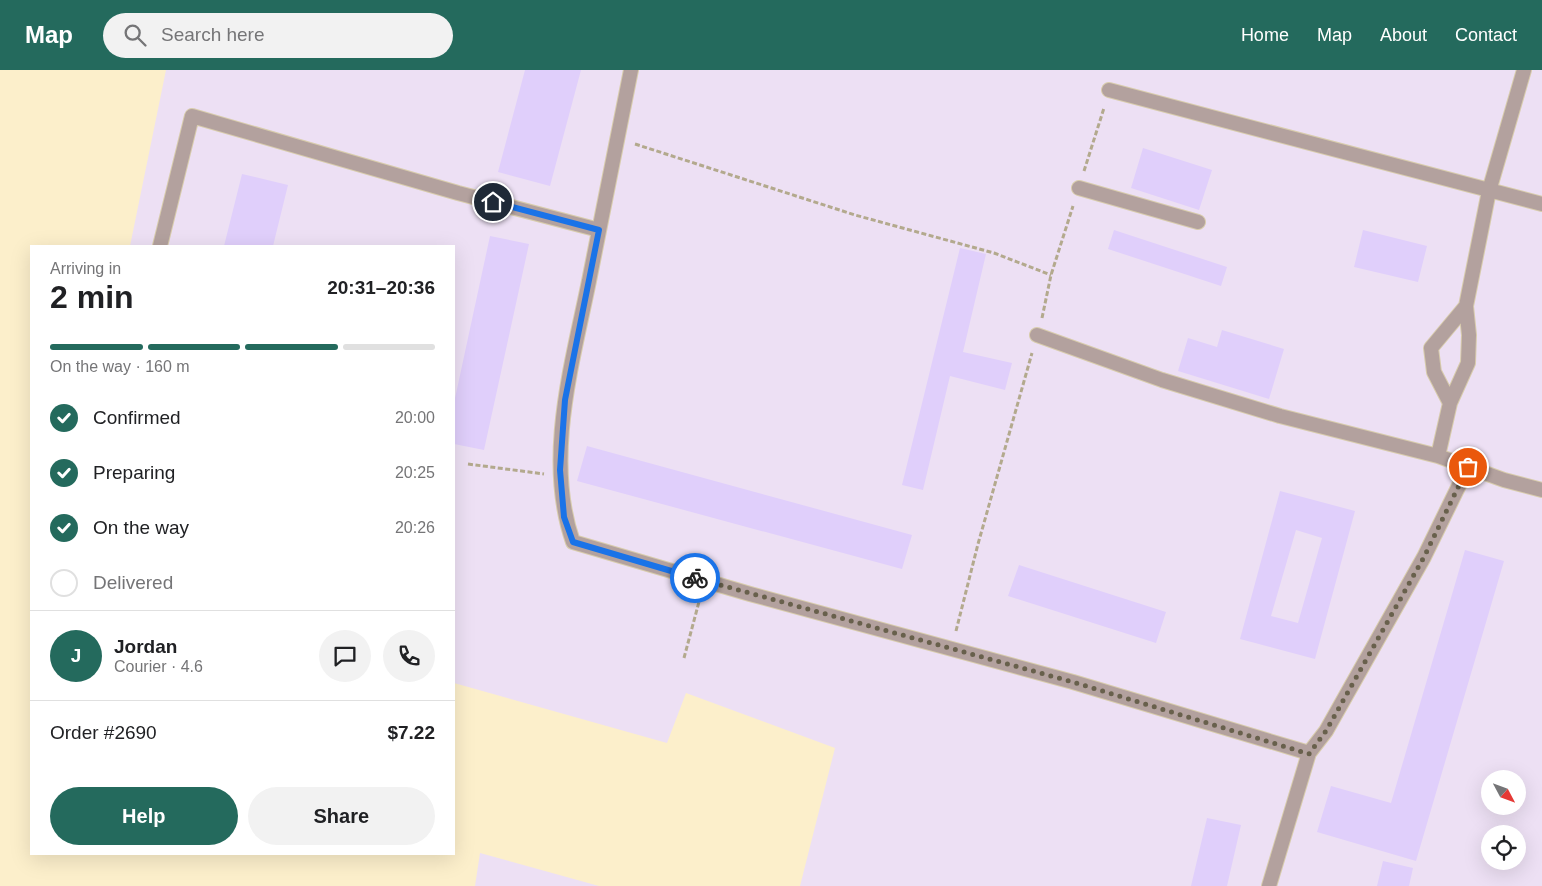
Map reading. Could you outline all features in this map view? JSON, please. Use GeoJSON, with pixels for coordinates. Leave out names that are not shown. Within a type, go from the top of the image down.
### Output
{"type":"FeatureCollection","features":[{"type":"Feature","properties":{"kind":"lane"},"geometry":{"type":"LineString","coordinates":[[631,70],[565,400],[561,477],[564,517],[573,542],[1073,682],[1309,754]]}},
{"type":"Feature","properties":{"kind":"lane"},"geometry":{"type":"LineString","coordinates":[[1438,456],[1450,403],[1468,363],[1469,335],[1466,306],[1490,191],[1524,70]]}},
{"type":"Feature","properties":{"kind":"lane"},"geometry":{"type":"LineString","coordinates":[[1110,90],[1542,204]]}},
{"type":"Feature","properties":{"kind":"lane"},"geometry":{"type":"LineString","coordinates":[[160,245],[192,116],[458,193],[599,230]]}},
{"type":"Feature","properties":{"kind":"lane"},"geometry":{"type":"LineString","coordinates":[[1079,188],[1198,222]]}},
{"type":"Feature","properties":{"kind":"lane"},"geometry":{"type":"LineString","coordinates":[[1450,403],[1434,372],[1431,348],[1466,306]]}},
{"type":"Feature","properties":{"kind":"lane"},"geometry":{"type":"LineString","coordinates":[[1038,336],[1162,380],[1280,416],[1438,456],[1542,490]]}},
{"type":"Feature","properties":{"kind":"lane"},"geometry":{"type":"LineString","coordinates":[[1269,886],[1309,754],[1326,731],[1424,557],[1468,467]]}},
{"type":"Feature","properties":{"kind":"path"},"geometry":{"type":"LineString","coordinates":[[952,649],[978,544],[1038,336],[1052,275],[1110,90]]}},
{"type":"Feature","properties":{"kind":"path"},"geometry":{"type":"LineString","coordinates":[[618,139],[855,214],[994,253],[1052,275]]}},
{"type":"Feature","properties":{"kind":"path"},"geometry":{"type":"LineString","coordinates":[[468,464],[561,477]]}},
{"type":"Feature","properties":{"kind":"path"},"geometry":{"type":"LineString","coordinates":[[684,658],[704,580]]}},
{"type":"Feature","properties":{"kind":"shaded area"},"geometry":{"type":"Polygon","coordinates":[[[166,70],[1542,70],[1542,886],[800,886],[835,748],[686,693],[667,743],[455,683],[455,245],[130,245],[166,70]]]}},
{"type":"Feature","properties":{"kind":"shaded area"},"geometry":{"type":"Polygon","coordinates":[[[480,853],[599,886],[475,886],[480,853]]]}},
{"type":"Feature","properties":{"kind":"building"},"geometry":{"type":"Polygon","coordinates":[[[525,70],[581,70],[550,186],[498,172],[525,70]]]}},
{"type":"Feature","properties":{"kind":"building"},"geometry":{"type":"Polygon","coordinates":[[[1143,148],[1212,170],[1199,210],[1131,188],[1143,148]]]}},
{"type":"Feature","properties":{"kind":"building"},"geometry":{"type":"Polygon","coordinates":[[[242,174],[288,185],[273,245],[224,245],[242,174]]]}},
{"type":"Feature","properties":{"kind":"building"},"geometry":{"type":"Polygon","coordinates":[[[1114,230],[1227,267],[1221,286],[1108,249],[1114,230]]]}},
{"type":"Feature","properties":{"kind":"building"},"geometry":{"type":"Polygon","coordinates":[[[1363,230],[1427,246],[1418,282],[1354,267],[1363,230]]]}},
{"type":"Feature","properties":{"kind":"building"},"geometry":{"type":"Polygon","coordinates":[[[490,236],[529,244],[484,450],[455,444],[455,398],[490,236]]]}},
{"type":"Feature","properties":{"kind":"building"},"geometry":{"type":"Polygon","coordinates":[[[960,248],[986,254],[963,352],[1012,363],[1005,390],[950,376],[923,490],[902,485],[960,248]]]}},
{"type":"Feature","properties":{"kind":"building"},"geometry":{"type":"Polygon","coordinates":[[[1222,330],[1284,349],[1269,399],[1178,371],[1188,338],[1217,347],[1222,330]]]}},
{"type":"Feature","properties":{"kind":"building"},"geometry":{"type":"Polygon","coordinates":[[[587,446],[912,535],[902,569],[577,481],[587,446]]]}},
{"type":"Feature","properties":{"kind":"building"},"geometry":{"type":"Polygon","coordinates":[[[1280,491],[1355,511],[1315,659],[1240,639],[1280,491]],[[1296,530],[1271,616],[1298,623],[1322,538],[1296,530]]]}},
{"type":"Feature","properties":{"kind":"building"},"geometry":{"type":"Polygon","coordinates":[[[1465,550],[1504,561],[1416,861],[1317,832],[1331,786],[1391,803],[1465,550]]]}},
{"type":"Feature","properties":{"kind":"building"},"geometry":{"type":"Polygon","coordinates":[[[1019,565],[1166,612],[1156,643],[1008,596],[1019,565]]]}},
{"type":"Feature","properties":{"kind":"building"},"geometry":{"type":"Polygon","coordinates":[[[1207,818],[1241,825],[1227,886],[1191,886],[1207,818]]]}},
{"type":"Feature","properties":{"kind":"building"},"geometry":{"type":"Polygon","coordinates":[[[1383,861],[1413,868],[1409,886],[1377,886],[1383,861]]]}},
{"type":"Feature","properties":{"kind":"way so far"},"geometry":{"type":"LineString","coordinates":[[695,578],[1073,682],[1309,754],[1326,731],[1424,557],[1468,467]]}},
{"type":"Feature","properties":{"kind":"route"},"geometry":{"type":"LineString","coordinates":[[493,202],[599,230],[565,400],[560,470],[564,517],[573,542],[695,578]]}}]}
